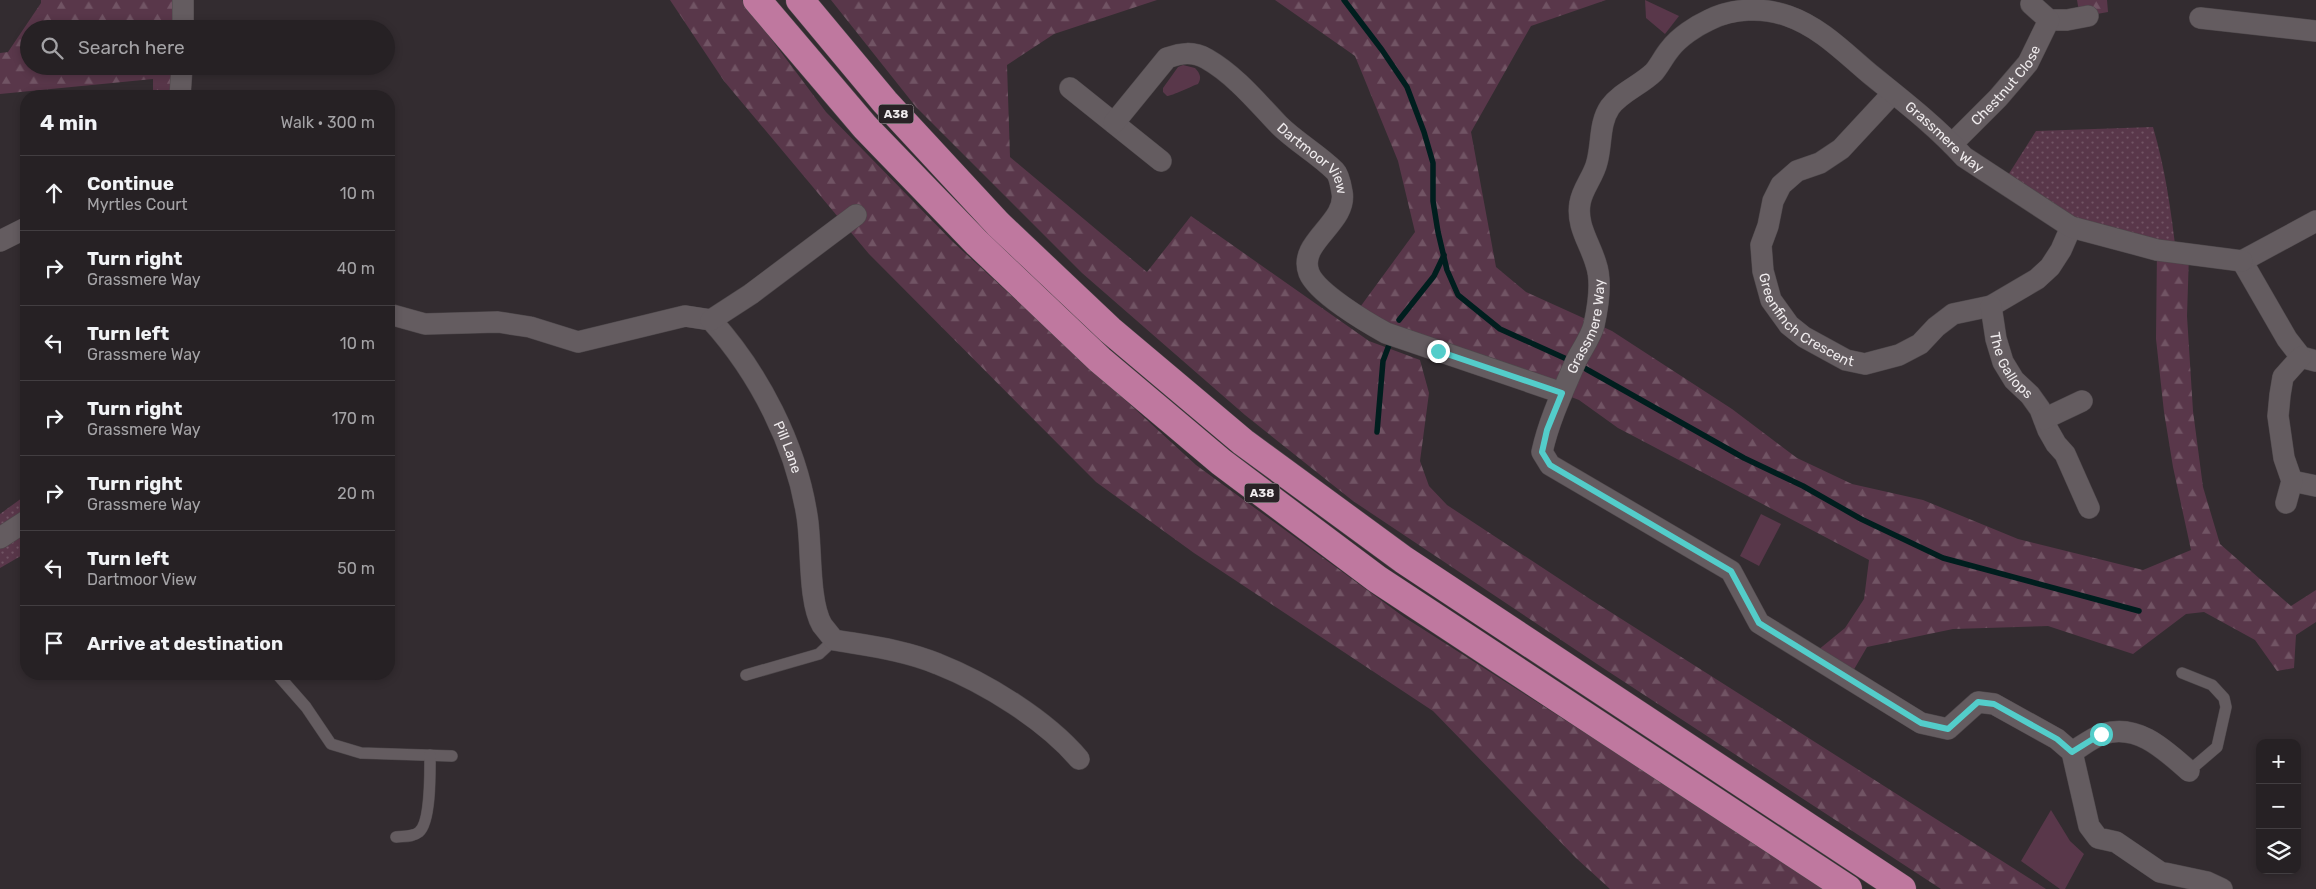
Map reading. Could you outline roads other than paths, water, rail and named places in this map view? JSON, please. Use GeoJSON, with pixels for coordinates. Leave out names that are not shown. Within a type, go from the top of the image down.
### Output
{"type":"FeatureCollection","features":[{"type":"Feature","properties":{"kind":"highway","name":"A38"},"geometry":{"type":"LineString","coordinates":[[757,0],[865,127],[977,243],[1100,360],[1221,462],[1385,584],[1848,889]]}},
{"type":"Feature","properties":{"kind":"highway","name":"A38"},"geometry":{"type":"LineString","coordinates":[[800,0],[885,102],[998,224],[1110,330],[1243,442],[1404,560],[1902,889]]}},
{"type":"Feature","properties":{"kind":"street"},"geometry":{"type":"LineString","coordinates":[[183,0],[183,20]]}},
{"type":"Feature","properties":{"kind":"street"},"geometry":{"type":"LineString","coordinates":[[2031,4],[2049,20],[2066,20],[2088,16]]}},
{"type":"Feature","properties":{"kind":"street","name":"Grassmere Way"},"geometry":{"type":"LineString","coordinates":[[2072,752],[2057,739],[1994,704],[1978,702],[1948,729],[1921,723],[1759,623],[1731,571],[1550,465],[1542,452],[1547,430],[1580,353],[1594,326],[1598,290],[1597,265],[1583,234],[1579,217],[1580,201],[1598,162],[1604,120],[1610,107],[1624,93],[1644,82],[1658,68],[1671,47],[1686,34],[1709,20],[1727,13],[1749,10],[1787,15],[1812,26],[1893,93],[1952,144],[1964,157],[2071,226],[2157,250],[2242,262]]}},
{"type":"Feature","properties":{"kind":"street"},"geometry":{"type":"LineString","coordinates":[[2200,18],[2316,32]]}},
{"type":"Feature","properties":{"kind":"street","name":"Chestnut Close"},"geometry":{"type":"LineString","coordinates":[[1952,144],[1998,98],[2028,63],[2049,20]]}},
{"type":"Feature","properties":{"kind":"street","name":"Dartmoor View"},"geometry":{"type":"LineString","coordinates":[[1114,123],[1167,58],[1180,53],[1191,53],[1206,59],[1246,90],[1280,126],[1336,173],[1343,195],[1338,213],[1307,257],[1308,272],[1316,285],[1366,322],[1386,333],[1566,384]]}},
{"type":"Feature","properties":{"kind":"street"},"geometry":{"type":"LineString","coordinates":[[180,90],[181,75]]}},
{"type":"Feature","properties":{"kind":"street"},"geometry":{"type":"LineString","coordinates":[[1070,88],[1161,161]]}},
{"type":"Feature","properties":{"kind":"street","name":"Greenfinch Crescent"},"geometry":{"type":"LineString","coordinates":[[1893,93],[1841,149],[1820,164],[1797,171],[1781,185],[1773,201],[1768,226],[1761,245],[1763,271],[1771,300],[1788,325],[1804,337],[1846,360],[1865,364],[1899,355],[1920,344],[1936,327],[1953,314],[1991,306],[2037,279],[2050,267],[2061,250],[2071,226]]}},
{"type":"Feature","properties":{"kind":"street"},"geometry":{"type":"LineString","coordinates":[[395,316],[426,324],[498,322],[530,327],[578,342],[685,316],[711,320],[751,294],[856,215]]}},
{"type":"Feature","properties":{"kind":"street"},"geometry":{"type":"LineString","coordinates":[[2286,503],[2292,482],[2284,458],[2278,416],[2279,402],[2283,377],[2309,359],[2287,339],[2242,262],[2316,221]]}},
{"type":"Feature","properties":{"kind":"street"},"geometry":{"type":"LineString","coordinates":[[0,241],[20,231]]}},
{"type":"Feature","properties":{"kind":"street","name":"The Gallops"},"geometry":{"type":"LineString","coordinates":[[1991,306],[1996,339],[2004,362],[2014,380],[2030,395],[2040,409],[2056,444],[2065,454],[2089,508]]}},
{"type":"Feature","properties":{"kind":"street","name":"Pill Lane"},"geometry":{"type":"LineString","coordinates":[[711,320],[751,372],[772,410],[801,484],[808,517],[815,599],[822,624],[834,640]]}},
{"type":"Feature","properties":{"kind":"street"},"geometry":{"type":"LineString","coordinates":[[2044,419],[2082,402]]}},
{"type":"Feature","properties":{"kind":"street"},"geometry":{"type":"LineString","coordinates":[[2292,482],[2316,486]]}},
{"type":"Feature","properties":{"kind":"street"},"geometry":{"type":"LineString","coordinates":[[0,538],[20,525]]}},
{"type":"Feature","properties":{"kind":"street"},"geometry":{"type":"LineString","coordinates":[[834,640],[883,648],[938,663],[986,688],[1049,728],[1079,759]]}},
{"type":"Feature","properties":{"kind":"street"},"geometry":{"type":"LineString","coordinates":[[2189,771],[2160,745],[2136,734],[2119,730],[2101,734],[2072,752],[2089,826],[2098,838],[2116,842],[2160,872],[2206,882],[2222,889]]}},
{"type":"Feature","properties":{"kind":"lane"},"geometry":{"type":"LineString","coordinates":[[746,675],[819,654],[834,640]]}},
{"type":"Feature","properties":{"kind":"lane"},"geometry":{"type":"LineString","coordinates":[[2182,673],[2212,685],[2224,698],[2226,707],[2217,747],[2189,771]]}},
{"type":"Feature","properties":{"kind":"lane"},"geometry":{"type":"LineString","coordinates":[[282,680],[306,707],[331,744],[361,753],[452,756]]}},
{"type":"Feature","properties":{"kind":"lane"},"geometry":{"type":"LineString","coordinates":[[396,837],[413,835],[420,831],[423,826],[427,808],[430,755]]}},
{"type":"Feature","properties":{"kind":"waterway"},"geometry":{"type":"LineString","coordinates":[[1344,0],[1407,87],[1424,132],[1433,163],[1433,201],[1438,232],[1447,270],[1458,295],[1500,329],[1571,361]]}},
{"type":"Feature","properties":{"kind":"waterway"},"geometry":{"type":"LineString","coordinates":[[1399,320],[1434,276],[1444,255]]}},
{"type":"Feature","properties":{"kind":"waterway"},"geometry":{"type":"LineString","coordinates":[[1377,432],[1383,361],[1389,345]]}},
{"type":"Feature","properties":{"kind":"waterway"},"geometry":{"type":"LineString","coordinates":[[1579,365],[1744,458],[1803,486],[1861,519],[1943,558],[2139,611]]}}]}
